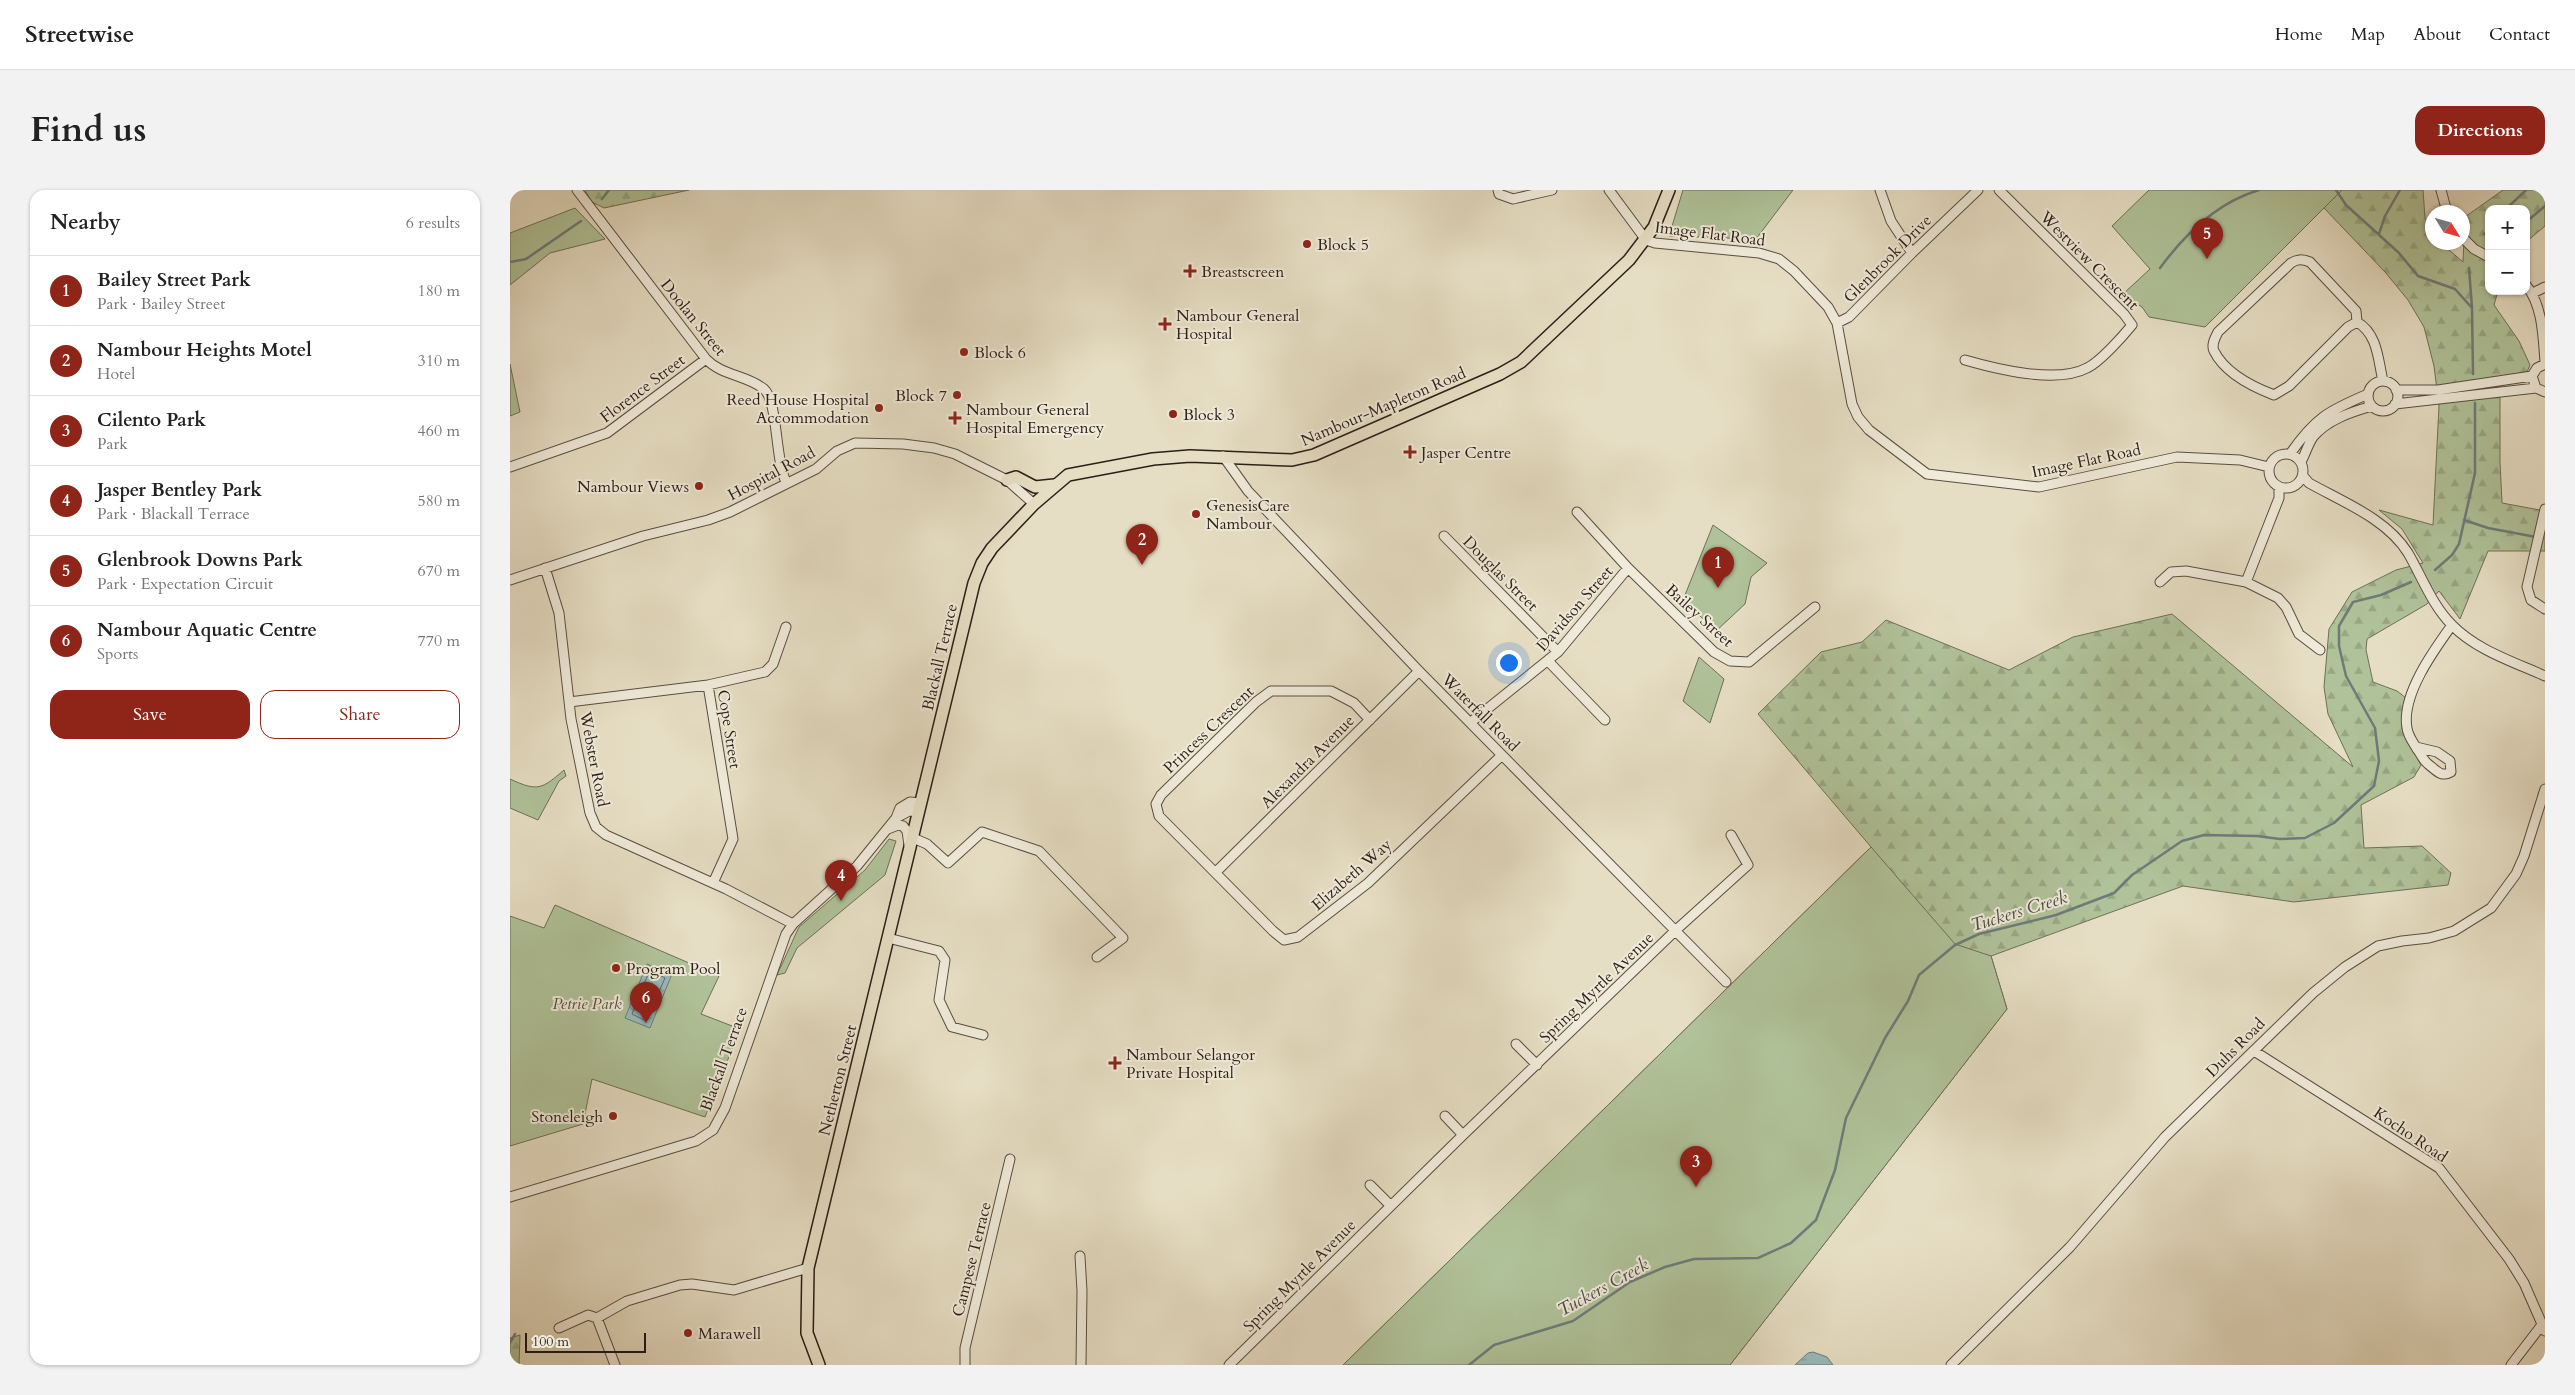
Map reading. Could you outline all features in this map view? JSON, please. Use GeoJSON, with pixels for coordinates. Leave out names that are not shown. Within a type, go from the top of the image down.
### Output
{"type":"FeatureCollection","features":[{"type":"Feature","properties":{"kind":"main road","name":"Nambour-Mapleton Road"},"geometry":{"type":"LineString","coordinates":[[1034,504],[1068,475],[1148,460],[1223,456],[1292,460],[1314,455],[1500,374],[1534,352],[1629,260],[1646,240],[1669,190]]}},
{"type":"Feature","properties":{"kind":"main road"},"geometry":{"type":"LineString","coordinates":[[1007,480],[1016,477],[1035,486],[1054,485]]}},
{"type":"Feature","properties":{"kind":"main road","name":"Blackall Terrace"},"geometry":{"type":"LineString","coordinates":[[920,808],[976,574],[992,548],[1034,504]]}},
{"type":"Feature","properties":{"kind":"main road","name":"Netherton Street"},"geometry":{"type":"LineString","coordinates":[[819,1365],[807,1333],[808,1268],[920,808]]}},
{"type":"Feature","properties":{"kind":"street","name":"Doolan Street"},"geometry":{"type":"LineString","coordinates":[[577,190],[706,359],[721,372],[758,386],[767,393],[772,402],[778,455],[786,482]]}},
{"type":"Feature","properties":{"kind":"street"},"geometry":{"type":"LineString","coordinates":[[1498,190],[1498,194],[1513,199],[1552,190]]}},
{"type":"Feature","properties":{"kind":"street"},"geometry":{"type":"LineString","coordinates":[[1609,190],[1646,240]]}},
{"type":"Feature","properties":{"kind":"street"},"geometry":{"type":"LineString","coordinates":[[1880,190],[1890,221],[1912,253]]}},
{"type":"Feature","properties":{"kind":"street","name":"Glenbrook Drive"},"geometry":{"type":"LineString","coordinates":[[1837,323],[1849,317],[1978,190]]}},
{"type":"Feature","properties":{"kind":"street","name":"Westview Crescent"},"geometry":{"type":"LineString","coordinates":[[1965,360],[1997,369],[2053,375],[2070,372],[2087,368],[2122,337],[2132,325],[2124,314],[1999,190]]}},
{"type":"Feature","properties":{"kind":"street"},"geometry":{"type":"LineString","coordinates":[[2441,190],[2445,205]]}},
{"type":"Feature","properties":{"kind":"street","name":"Image Flat Road"},"geometry":{"type":"LineString","coordinates":[[1646,240],[1770,255],[1786,264],[1828,307],[1837,323],[1852,404],[1858,417],[1869,430],[1927,474],[2000,484],[2039,487],[2177,457],[2240,460],[2269,466]]}},
{"type":"Feature","properties":{"kind":"street"},"geometry":{"type":"LineString","coordinates":[[2470,245],[2485,255]]}},
{"type":"Feature","properties":{"kind":"street"},"geometry":{"type":"LineString","coordinates":[[2357,322],[2348,328],[2289,386],[2274,395],[2237,378],[2214,351],[2214,342],[2218,332],[2291,262],[2297,260],[2310,262],[2353,306],[2356,311],[2357,322],[2368,330],[2374,339],[2383,382]]}},
{"type":"Feature","properties":{"kind":"street"},"geometry":{"type":"LineString","coordinates":[[2533,293],[2545,287]]}},
{"type":"Feature","properties":{"kind":"street"},"geometry":{"type":"LineString","coordinates":[[2396,390],[2438,390],[2532,376],[2537,368],[2545,363],[2541,320],[2533,293],[2530,290]]}},
{"type":"Feature","properties":{"kind":"street","name":"Florence Street"},"geometry":{"type":"LineString","coordinates":[[510,467],[607,433],[706,359]]}},
{"type":"Feature","properties":{"kind":"street"},"geometry":{"type":"LineString","coordinates":[[2532,376],[2536,388]]}},
{"type":"Feature","properties":{"kind":"street"},"geometry":{"type":"LineString","coordinates":[[2290,454],[2306,431],[2332,409],[2368,394],[2373,385],[2383,382],[2393,386],[2396,390],[2395,404]]}},
{"type":"Feature","properties":{"kind":"street"},"geometry":{"type":"LineString","coordinates":[[2545,392],[2536,388],[2395,404],[2384,411],[2372,406],[2348,413],[2332,422],[2313,437],[2301,462],[2303,476],[2309,483],[2385,528],[2407,552],[2421,581],[2452,625],[2480,646],[2545,676]]}},
{"type":"Feature","properties":{"kind":"street"},"geometry":{"type":"LineString","coordinates":[[2368,394],[2372,406]]}},
{"type":"Feature","properties":{"kind":"street","name":"Hospital Road"},"geometry":{"type":"LineString","coordinates":[[510,580],[643,536],[708,520],[730,512],[786,482],[816,469],[847,445],[876,442],[944,450],[978,464],[1007,480],[1034,504]]}},
{"type":"Feature","properties":{"kind":"street"},"geometry":{"type":"LineString","coordinates":[[2301,462],[2290,454],[2277,456],[2269,466],[2272,481],[2279,488],[2285,489],[2296,486],[2303,476]]}},
{"type":"Feature","properties":{"kind":"street","name":"Waterfall Road"},"geometry":{"type":"LineString","coordinates":[[1223,456],[1248,491],[1419,671],[1726,982]]}},
{"type":"Feature","properties":{"kind":"street"},"geometry":{"type":"LineString","coordinates":[[2246,582],[2279,498],[2279,488]]}},
{"type":"Feature","properties":{"kind":"street"},"geometry":{"type":"LineString","coordinates":[[2545,509],[2527,587],[2531,600],[2545,609]]}},
{"type":"Feature","properties":{"kind":"street","name":"Bailey Street"},"geometry":{"type":"LineString","coordinates":[[1577,512],[1628,568],[1714,652],[1730,661],[1749,662],[1815,607]]}},
{"type":"Feature","properties":{"kind":"street","name":"Douglas Street"},"geometry":{"type":"LineString","coordinates":[[1444,536],[1558,652]]}},
{"type":"Feature","properties":{"kind":"street","name":"Webster Road"},"geometry":{"type":"LineString","coordinates":[[545,568],[559,613],[569,702],[590,813],[596,827],[606,835],[713,883],[793,924]]}},
{"type":"Feature","properties":{"kind":"street","name":"Davidson Street"},"geometry":{"type":"LineString","coordinates":[[1471,722],[1558,652],[1628,568]]}},
{"type":"Feature","properties":{"kind":"street"},"geometry":{"type":"LineString","coordinates":[[2160,582],[2171,572],[2186,570],[2246,582],[2278,598],[2286,607],[2299,634],[2320,650]]}},
{"type":"Feature","properties":{"kind":"street"},"geometry":{"type":"LineString","coordinates":[[2416,747],[2407,727],[2412,696],[2428,657],[2452,625]]}},
{"type":"Feature","properties":{"kind":"street"},"geometry":{"type":"LineString","coordinates":[[708,685],[764,672],[773,664],[786,627]]}},
{"type":"Feature","properties":{"kind":"street"},"geometry":{"type":"LineString","coordinates":[[1548,661],[1606,720]]}},
{"type":"Feature","properties":{"kind":"street","name":"Alexandra Avenue"},"geometry":{"type":"LineString","coordinates":[[1216,872],[1419,671]]}},
{"type":"Feature","properties":{"kind":"street","name":"Cope Street"},"geometry":{"type":"LineString","coordinates":[[569,702],[708,685],[733,839],[713,883]]}},
{"type":"Feature","properties":{"kind":"street","name":"Princess Crescent"},"geometry":{"type":"LineString","coordinates":[[1216,872],[1159,816],[1156,804],[1160,795],[1256,702],[1271,691],[1331,691],[1354,703],[1370,720]]}},
{"type":"Feature","properties":{"kind":"street","name":"Elizabeth Way"},"geometry":{"type":"LineString","coordinates":[[1216,872],[1272,932],[1284,940],[1298,937],[1368,883],[1502,755]]}},
{"type":"Feature","properties":{"kind":"street","name":"Duhs Road"},"geometry":{"type":"LineString","coordinates":[[1951,1365],[2070,1246],[2140,1164],[2312,993],[2345,967],[2378,946],[2402,940],[2429,938],[2454,930],[2491,908],[2516,874],[2524,856],[2545,789]]}},
{"type":"Feature","properties":{"kind":"street","name":"Blackall Terrace"},"geometry":{"type":"LineString","coordinates":[[510,1197],[696,1141],[713,1130],[725,1108],[786,934],[793,924],[852,871],[896,818],[908,811],[920,808]]}},
{"type":"Feature","properties":{"kind":"street"},"geometry":{"type":"LineString","coordinates":[[887,830],[898,825],[905,828],[910,850]]}},
{"type":"Feature","properties":{"kind":"street"},"geometry":{"type":"LineString","coordinates":[[913,838],[924,842],[948,863],[982,832],[1039,851],[1123,938],[1096,957]]}},
{"type":"Feature","properties":{"kind":"street","name":"Spring Myrtle Avenue"},"geometry":{"type":"LineString","coordinates":[[1229,1365],[1462,1135],[1676,930],[1748,865],[1731,835]]}},
{"type":"Feature","properties":{"kind":"street"},"geometry":{"type":"LineString","coordinates":[[888,938],[939,951],[945,960],[939,1000],[952,1027],[983,1035]]}},
{"type":"Feature","properties":{"kind":"street","name":"Spring Myrtle Avenue"},"geometry":{"type":"LineString","coordinates":[[1516,1044],[1537,1065]]}},
{"type":"Feature","properties":{"kind":"street","name":"Kocho Road"},"geometry":{"type":"LineString","coordinates":[[2254,1050],[2439,1168],[2514,1267],[2534,1304],[2543,1328]]}},
{"type":"Feature","properties":{"kind":"street"},"geometry":{"type":"LineString","coordinates":[[1445,1116],[1462,1135]]}},
{"type":"Feature","properties":{"kind":"street","name":"Campese Terrace"},"geometry":{"type":"LineString","coordinates":[[965,1365],[965,1348],[1010,1160]]}},
{"type":"Feature","properties":{"kind":"street"},"geometry":{"type":"LineString","coordinates":[[1370,1185],[1390,1205]]}},
{"type":"Feature","properties":{"kind":"street"},"geometry":{"type":"LineString","coordinates":[[1080,1256],[1082,1291],[1081,1365]]}},
{"type":"Feature","properties":{"kind":"street"},"geometry":{"type":"LineString","coordinates":[[559,1328],[588,1315],[597,1318],[627,1301],[680,1285],[692,1284],[734,1290],[808,1268]]}},
{"type":"Feature","properties":{"kind":"street"},"geometry":{"type":"LineString","coordinates":[[597,1318],[615,1365]]}},
{"type":"Feature","properties":{"kind":"street"},"geometry":{"type":"LineString","coordinates":[[2511,1365],[2543,1328]]}},
{"type":"Feature","properties":{"kind":"green space"},"geometry":{"type":"Polygon","coordinates":[[[585,190],[689,190],[604,208],[592,202],[585,190]]]}},
{"type":"Feature","properties":{"kind":"green space"},"geometry":{"type":"Polygon","coordinates":[[[1683,190],[1793,190],[1756,239],[1669,236],[1683,190]]]}},
{"type":"Feature","properties":{"kind":"green space"},"geometry":{"type":"Polygon","coordinates":[[[2149,190],[2342,190],[2205,327],[2149,317],[2142,307],[2122,295],[2150,269],[2112,226],[2149,190]]]}},
{"type":"Feature","properties":{"kind":"green space"},"geometry":{"type":"Polygon","coordinates":[[[2288,190],[2423,190],[2425,250],[2449,250],[2463,262],[2464,250],[2470,250],[2470,213],[2503,190],[2545,190],[2545,226],[2530,239],[2530,205],[2485,205],[2485,295],[2497,295],[2494,305],[2519,341],[2530,365],[2527,372],[2500,376],[2502,503],[2545,511],[2545,551],[2488,551],[2460,619],[2439,591],[2427,604],[2367,639],[2366,650],[2373,682],[2397,691],[2406,698],[2402,729],[2421,765],[2414,777],[2361,805],[2364,848],[2422,846],[2451,873],[2448,885],[2294,902],[2183,886],[1991,956],[2007,1009],[1730,1365],[1343,1365],[1871,847],[1758,714],[1821,652],[1862,642],[1886,620],[2009,670],[2073,637],[2172,614],[2353,767],[2328,714],[2324,687],[2329,629],[2352,592],[2396,570],[2423,563],[2402,529],[2379,510],[2433,525],[2439,406],[2434,366],[2424,327],[2408,300],[2385,272],[2324,208],[2288,190]]]}},
{"type":"Feature","properties":{"kind":"green space"},"geometry":{"type":"Polygon","coordinates":[[[575,208],[605,239],[550,253],[510,285],[510,233],[575,208]]]}},
{"type":"Feature","properties":{"kind":"green space"},"geometry":{"type":"Polygon","coordinates":[[[510,364],[520,412],[510,416],[510,364]]]}},
{"type":"Feature","properties":{"kind":"green space"},"geometry":{"type":"Polygon","coordinates":[[[1713,525],[1767,563],[1751,577],[1745,604],[1716,631],[1683,600],[1713,525]]]}},
{"type":"Feature","properties":{"kind":"green space"},"geometry":{"type":"Polygon","coordinates":[[[1699,657],[1724,679],[1710,723],[1683,701],[1699,657]]]}},
{"type":"Feature","properties":{"kind":"green space"},"geometry":{"type":"Polygon","coordinates":[[[564,770],[566,776],[559,781],[538,820],[510,808],[510,779],[534,787],[545,785],[564,770]]]}},
{"type":"Feature","properties":{"kind":"green space"},"geometry":{"type":"Polygon","coordinates":[[[889,839],[896,841],[885,875],[797,948],[785,973],[777,975],[799,927],[865,870],[889,839]]]}},
{"type":"Feature","properties":{"kind":"green space"},"geometry":{"type":"Polygon","coordinates":[[[1871,847],[1955,944],[1991,956],[2007,1009],[1730,1365],[1343,1365],[1871,847]]]}},
{"type":"Feature","properties":{"kind":"green space","name":"Petrie Park"},"geometry":{"type":"Polygon","coordinates":[[[555,905],[719,976],[701,1014],[740,1029],[705,1117],[592,1079],[583,1124],[510,1146],[510,916],[544,928],[555,905]]]}},
{"type":"Feature","properties":{"kind":"green space"},"geometry":{"type":"Polygon","coordinates":[[[520,1335],[519,1365],[510,1365],[510,1338],[520,1335]]]}},
{"type":"Feature","properties":{"kind":"water"},"geometry":{"type":"Polygon","coordinates":[[[647,964],[672,974],[650,1028],[625,1018],[647,964]]]}},
{"type":"Feature","properties":{"kind":"water"},"geometry":{"type":"Polygon","coordinates":[[[1813,1352],[1827,1357],[1833,1365],[1795,1365],[1808,1353],[1813,1352]]]}},
{"type":"Feature","properties":{"kind":"waterway"},"geometry":{"type":"LineString","coordinates":[[602,199],[609,190]]}},
{"type":"Feature","properties":{"kind":"waterway"},"geometry":{"type":"LineString","coordinates":[[2160,268],[2180,243],[2216,211],[2244,195],[2259,190]]}},
{"type":"Feature","properties":{"kind":"waterway"},"geometry":{"type":"LineString","coordinates":[[2336,190],[2346,205],[2399,253],[2418,276],[2455,289],[2472,308]]}},
{"type":"Feature","properties":{"kind":"waterway"},"geometry":{"type":"LineString","coordinates":[[2379,234],[2385,216],[2400,190]]}},
{"type":"Feature","properties":{"kind":"waterway"},"geometry":{"type":"LineString","coordinates":[[2510,205],[2526,190]]}},
{"type":"Feature","properties":{"kind":"waterway","name":"Tuckers Creek"},"geometry":{"type":"LineString","coordinates":[[2530,219],[2545,206]]}},
{"type":"Feature","properties":{"kind":"waterway"},"geometry":{"type":"LineString","coordinates":[[510,262],[526,259],[581,221]]}},
{"type":"Feature","properties":{"kind":"waterway","name":"Tuckers Creek"},"geometry":{"type":"LineString","coordinates":[[2469,268],[2473,374]]}},
{"type":"Feature","properties":{"kind":"waterway","name":"Tuckers Creek"},"geometry":{"type":"LineString","coordinates":[[2435,570],[2452,555],[2459,544],[2475,473],[2475,403]]}},
{"type":"Feature","properties":{"kind":"waterway"},"geometry":{"type":"LineString","coordinates":[[2464,520],[2488,528],[2536,537]]}},
{"type":"Feature","properties":{"kind":"waterway","name":"Tuckers Creek"},"geometry":{"type":"LineString","coordinates":[[1469,1365],[1494,1345],[1573,1321],[1630,1282],[1665,1267],[1694,1259],[1758,1258],[1791,1243],[1816,1220],[1835,1170],[1846,1118],[1885,1038],[1908,1001],[1919,975],[1955,945],[1979,934],[2056,915],[2114,893],[2132,875],[2182,841],[2204,835],[2257,836],[2280,839],[2305,838],[2334,823],[2374,786],[2379,761],[2375,728],[2346,676],[2339,646],[2339,626],[2353,602],[2381,595],[2411,582]]}},
{"type":"Feature","properties":{"kind":"waterway"},"geometry":{"type":"LineString","coordinates":[[510,1343],[515,1334]]}},
{"type":"Feature","properties":{"kind":"place","name":"Block 5"},"geometry":{"type":"Point","coordinates":[1307,244]}},
{"type":"Feature","properties":{"kind":"place","name":"Glenbrook Downs Park"},"geometry":{"type":"Point","coordinates":[2207,259]}},
{"type":"Feature","properties":{"kind":"place","name":"Breastscreen"},"geometry":{"type":"Point","coordinates":[1190,271]}},
{"type":"Feature","properties":{"kind":"place","name":"Nambour General Hospital"},"geometry":{"type":"Point","coordinates":[1165,324]}},
{"type":"Feature","properties":{"kind":"place","name":"Block 6"},"geometry":{"type":"Point","coordinates":[964,352]}},
{"type":"Feature","properties":{"kind":"place","name":"Block 7"},"geometry":{"type":"Point","coordinates":[957,395]}},
{"type":"Feature","properties":{"kind":"place","name":"Reed House Hospital Accommodation"},"geometry":{"type":"Point","coordinates":[879,408]}},
{"type":"Feature","properties":{"kind":"place","name":"Block 3"},"geometry":{"type":"Point","coordinates":[1173,414]}},
{"type":"Feature","properties":{"kind":"place","name":"Nambour General Hospital Emergency"},"geometry":{"type":"Point","coordinates":[955,418]}},
{"type":"Feature","properties":{"kind":"place","name":"Jasper Centre"},"geometry":{"type":"Point","coordinates":[1410,452]}},
{"type":"Feature","properties":{"kind":"place","name":"Nambour Views"},"geometry":{"type":"Point","coordinates":[699,486]}},
{"type":"Feature","properties":{"kind":"place","name":"GenesisCare Nambour"},"geometry":{"type":"Point","coordinates":[1196,514]}},
{"type":"Feature","properties":{"kind":"place","name":"Nambour Heights Motel"},"geometry":{"type":"Point","coordinates":[1142,565]}},
{"type":"Feature","properties":{"kind":"place","name":"Bailey Street Park"},"geometry":{"type":"Point","coordinates":[1718,588]}},
{"type":"Feature","properties":{"kind":"place","name":"Jasper Bentley Park"},"geometry":{"type":"Point","coordinates":[841,901]}},
{"type":"Feature","properties":{"kind":"place","name":"Program Pool"},"geometry":{"type":"Point","coordinates":[616,968]}},
{"type":"Feature","properties":{"kind":"place","name":"Nambour Aquatic Centre"},"geometry":{"type":"Point","coordinates":[646,1023]}},
{"type":"Feature","properties":{"kind":"place","name":"Nambour Selangor Private Hospital"},"geometry":{"type":"Point","coordinates":[1115,1063]}},
{"type":"Feature","properties":{"kind":"place","name":"Stoneleigh"},"geometry":{"type":"Point","coordinates":[613,1116]}},
{"type":"Feature","properties":{"kind":"place","name":"Cilento Park"},"geometry":{"type":"Point","coordinates":[1696,1187]}},
{"type":"Feature","properties":{"kind":"place","name":"Marawell"},"geometry":{"type":"Point","coordinates":[688,1333]}}]}
